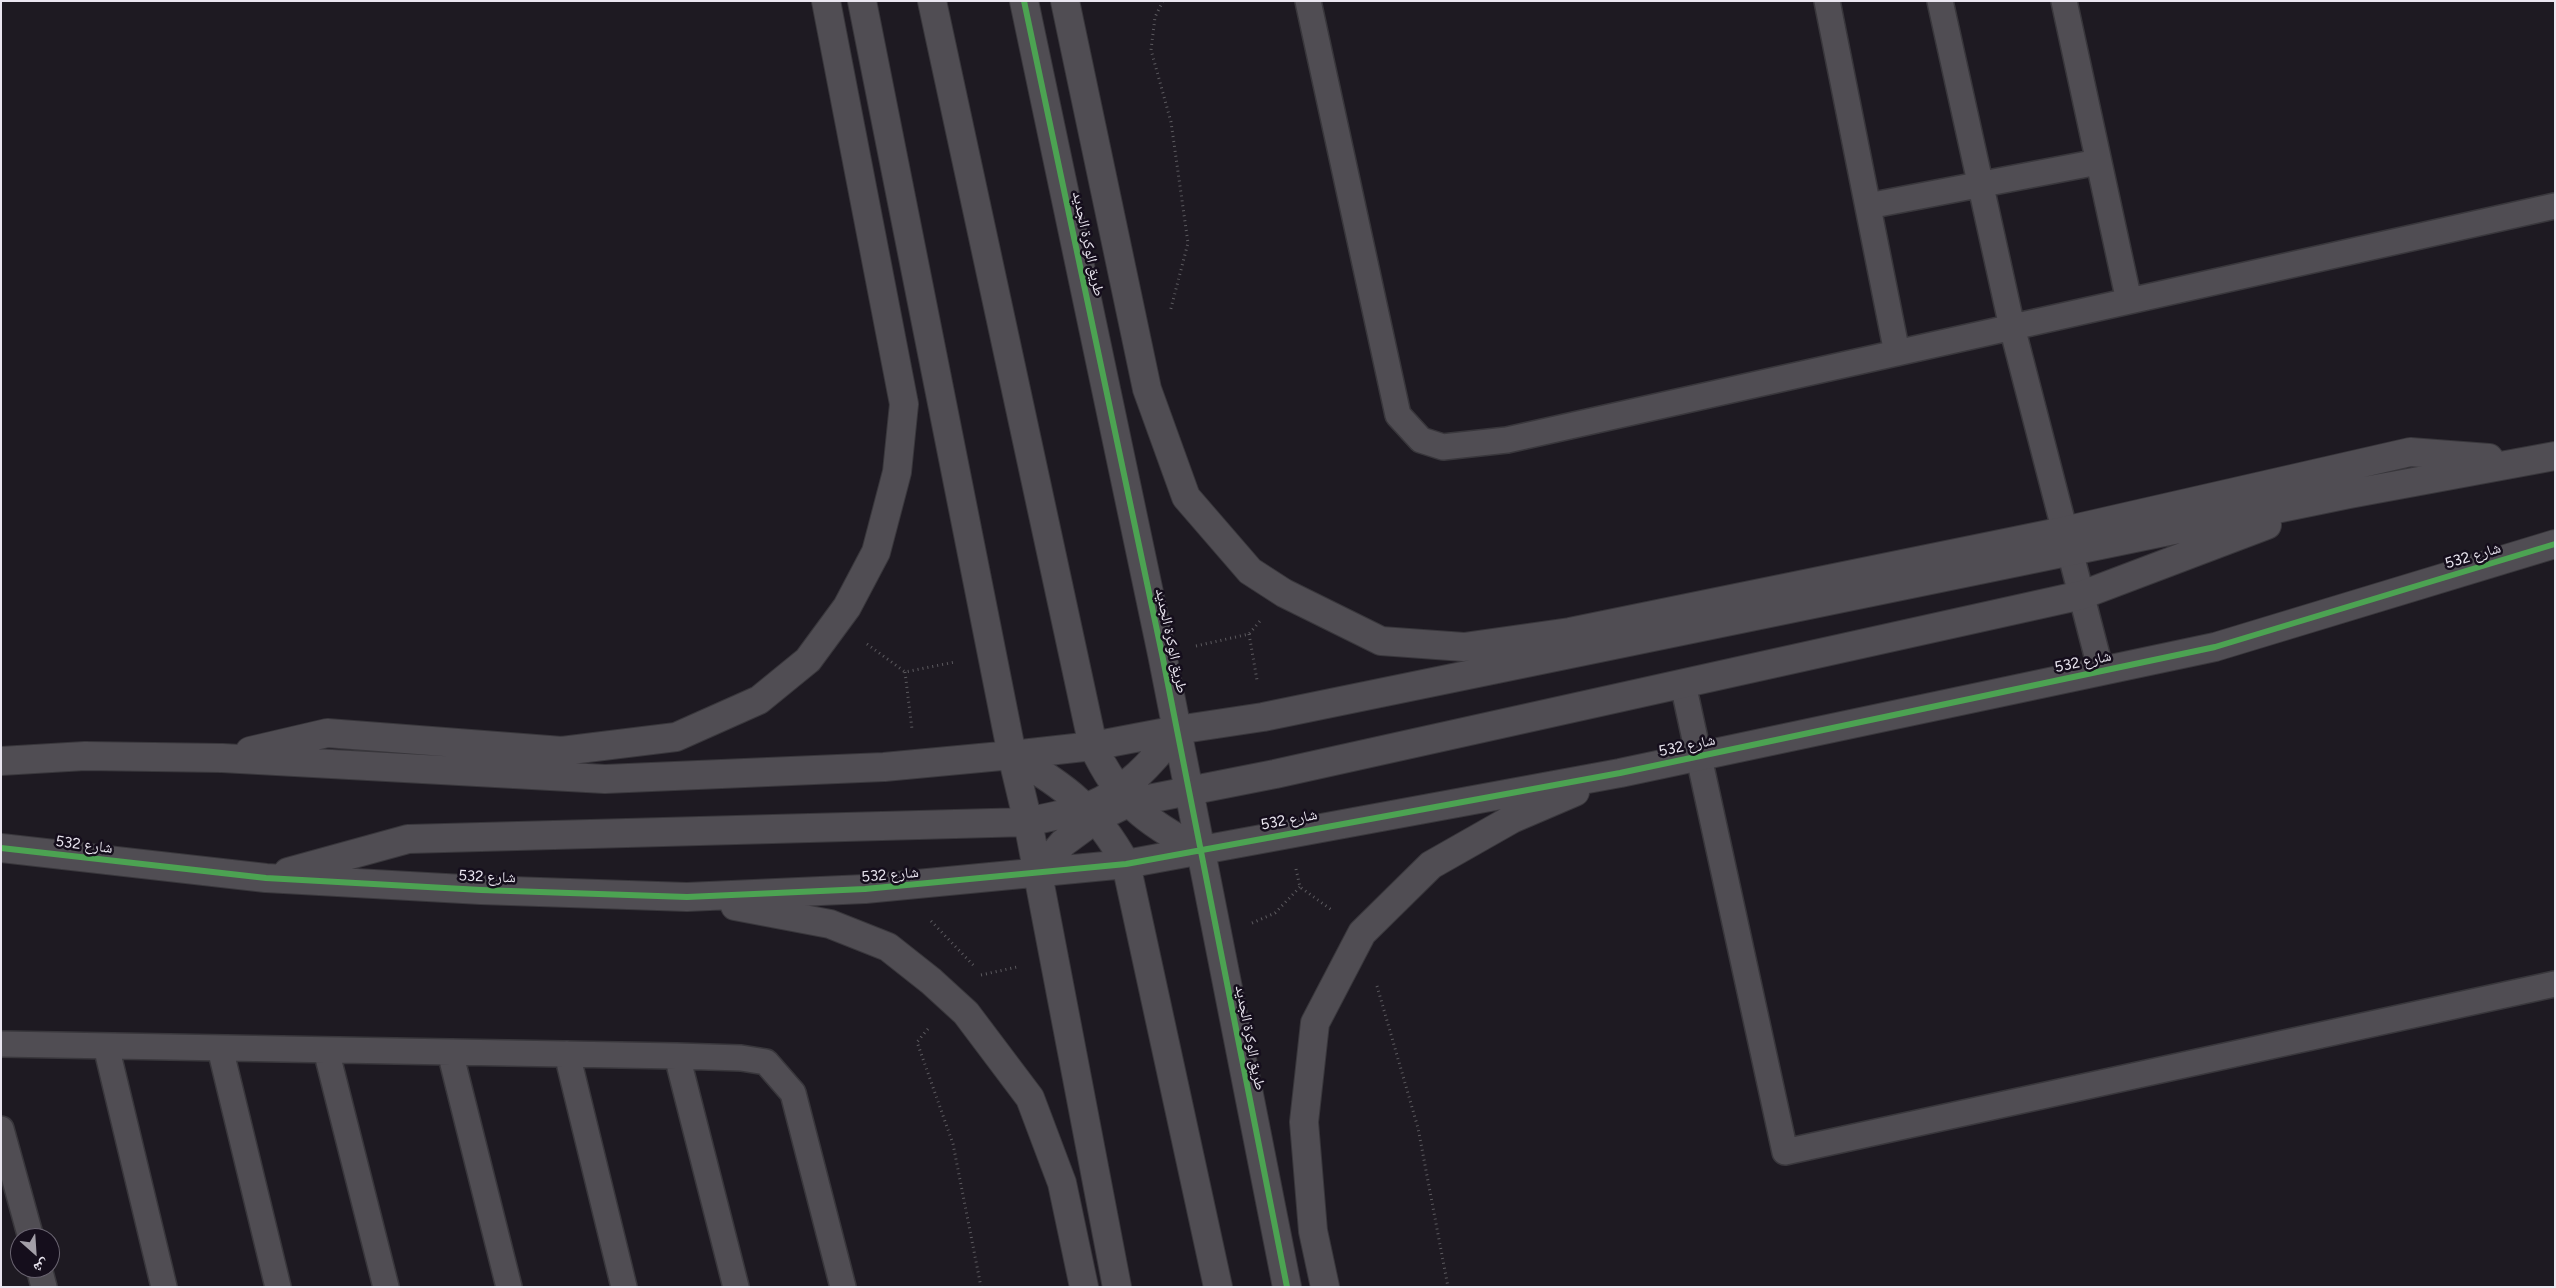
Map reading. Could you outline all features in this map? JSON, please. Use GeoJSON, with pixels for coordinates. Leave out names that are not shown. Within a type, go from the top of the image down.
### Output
{"type":"FeatureCollection","features":[{"type":"Feature","properties":{"kind":"street"},"geometry":{"type":"LineString","coordinates":[[222,758],[327,733],[562,751],[676,736],[759,700],[808,660],[848,607],[876,552],[897,472],[904,404],[826,1]]}},
{"type":"Feature","properties":{"kind":"street"},"geometry":{"type":"LineString","coordinates":[[862,1],[1012,755],[1028,822],[1117,1287]]}},
{"type":"Feature","properties":{"kind":"street"},"geometry":{"type":"LineString","coordinates":[[932,1],[1093,746],[1104,769],[1123,797],[1161,830],[1199,850]]}},
{"type":"Feature","properties":{"kind":"street","name":"طريق الوكرة الجديد"},"geometry":{"type":"LineString","coordinates":[[1024,1],[1162,654],[1190,792],[1199,850],[1287,1287]]}},
{"type":"Feature","properties":{"kind":"street"},"geometry":{"type":"LineString","coordinates":[[1065,1],[1147,389],[1186,498],[1250,571],[1284,593],[1381,641],[1464,646],[1570,632],[2067,541],[2349,494],[2555,456]]}},
{"type":"Feature","properties":{"kind":"street"},"geometry":{"type":"LineString","coordinates":[[1,761],[85,756],[222,758],[605,780],[916,764],[1093,746],[1177,730],[1263,717],[2067,541],[2410,452],[2522,461]]}},
{"type":"Feature","properties":{"kind":"street"},"geometry":{"type":"LineString","coordinates":[[266,878],[408,839],[1028,822],[1092,812],[1123,797],[1190,792],[2082,595],[2349,494]]}},
{"type":"Feature","properties":{"kind":"street","name":"شارع 532"},"geometry":{"type":"LineString","coordinates":[[1,848],[266,878],[480,890],[687,897],[865,890],[1126,864],[1288,832],[1620,773],[2214,647],[2555,544]]}},
{"type":"Feature","properties":{"kind":"street"},"geometry":{"type":"LineString","coordinates":[[1123,797],[1177,730]]}},
{"type":"Feature","properties":{"kind":"street"},"geometry":{"type":"LineString","coordinates":[[1012,755],[1054,780],[1092,812],[1126,864],[1218,1287]]}},
{"type":"Feature","properties":{"kind":"street"},"geometry":{"type":"LineString","coordinates":[[1325,1287],[1313,1231],[1304,1122],[1315,1023],[1362,933],[1431,864],[1512,818],[1620,773]]}},
{"type":"Feature","properties":{"kind":"street"},"geometry":{"type":"LineString","coordinates":[[1037,874],[1092,812]]}},
{"type":"Feature","properties":{"kind":"street"},"geometry":{"type":"LineString","coordinates":[[687,897],[830,924],[888,948],[952,1000],[966,1014],[1030,1098],[1062,1183],[1084,1287]]}},
{"type":"Feature","properties":{"kind":"lane"},"geometry":{"type":"LineString","coordinates":[[1308,1],[1398,415],[1421,440],[1443,447],[1507,440],[2555,206]]}},
{"type":"Feature","properties":{"kind":"lane"},"geometry":{"type":"LineString","coordinates":[[1827,1],[1897,353]]}},
{"type":"Feature","properties":{"kind":"lane"},"geometry":{"type":"LineString","coordinates":[[1940,1],[2012,327],[2102,671]]}},
{"type":"Feature","properties":{"kind":"lane"},"geometry":{"type":"LineString","coordinates":[[2064,1],[2129,301]]}},
{"type":"Feature","properties":{"kind":"lane"},"geometry":{"type":"LineString","coordinates":[[1868,206],[1980,183],[2098,162]]}},
{"type":"Feature","properties":{"kind":"lane"},"geometry":{"type":"LineString","coordinates":[[1683,684],[1785,1152],[2555,984]]}},
{"type":"Feature","properties":{"kind":"lane"},"geometry":{"type":"LineString","coordinates":[[1,1044],[677,1056],[741,1058],[766,1062],[793,1093],[843,1287]]}},
{"type":"Feature","properties":{"kind":"lane"},"geometry":{"type":"LineString","coordinates":[[106,1046],[164,1287]]}},
{"type":"Feature","properties":{"kind":"lane"},"geometry":{"type":"LineString","coordinates":[[220,1048],[278,1287]]}},
{"type":"Feature","properties":{"kind":"lane"},"geometry":{"type":"LineString","coordinates":[[326,1050],[386,1287]]}},
{"type":"Feature","properties":{"kind":"lane"},"geometry":{"type":"LineString","coordinates":[[450,1052],[509,1287]]}},
{"type":"Feature","properties":{"kind":"lane"},"geometry":{"type":"LineString","coordinates":[[567,1054],[624,1287]]}},
{"type":"Feature","properties":{"kind":"lane"},"geometry":{"type":"LineString","coordinates":[[677,1056],[736,1287]]}},
{"type":"Feature","properties":{"kind":"lane"},"geometry":{"type":"LineString","coordinates":[[1,1129],[28,1228]]}},
{"type":"Feature","properties":{"kind":"path"},"geometry":{"type":"LineString","coordinates":[[1163,1],[1155,17],[1151,50],[1171,122],[1188,243],[1168,320]]}},
{"type":"Feature","properties":{"kind":"path"},"geometry":{"type":"LineString","coordinates":[[837,621],[905,672],[916,764]]}},
{"type":"Feature","properties":{"kind":"path"},"geometry":{"type":"LineString","coordinates":[[1162,654],[1249,634],[1263,717]]}},
{"type":"Feature","properties":{"kind":"path"},"geometry":{"type":"LineString","coordinates":[[905,672],[992,654]]}},
{"type":"Feature","properties":{"kind":"path"},"geometry":{"type":"LineString","coordinates":[[1288,832],[1300,887],[1362,933],[1418,1128],[1448,1287]]}},
{"type":"Feature","properties":{"kind":"path"},"geometry":{"type":"LineString","coordinates":[[1217,938],[1275,913],[1300,887]]}},
{"type":"Feature","properties":{"kind":"path"},"geometry":{"type":"LineString","coordinates":[[952,1000],[917,1042],[952,1144],[981,1287]]}},
{"type":"Feature","properties":{"kind":"cycle path"},"geometry":{"type":"LineString","coordinates":[[1024,1],[1162,654],[1287,1287]]}},
{"type":"Feature","properties":{"kind":"cycle path"},"geometry":{"type":"LineString","coordinates":[[1,848],[266,878],[481,890],[687,897],[865,889],[1126,864],[1620,773],[2215,647],[2555,544]]}}]}
